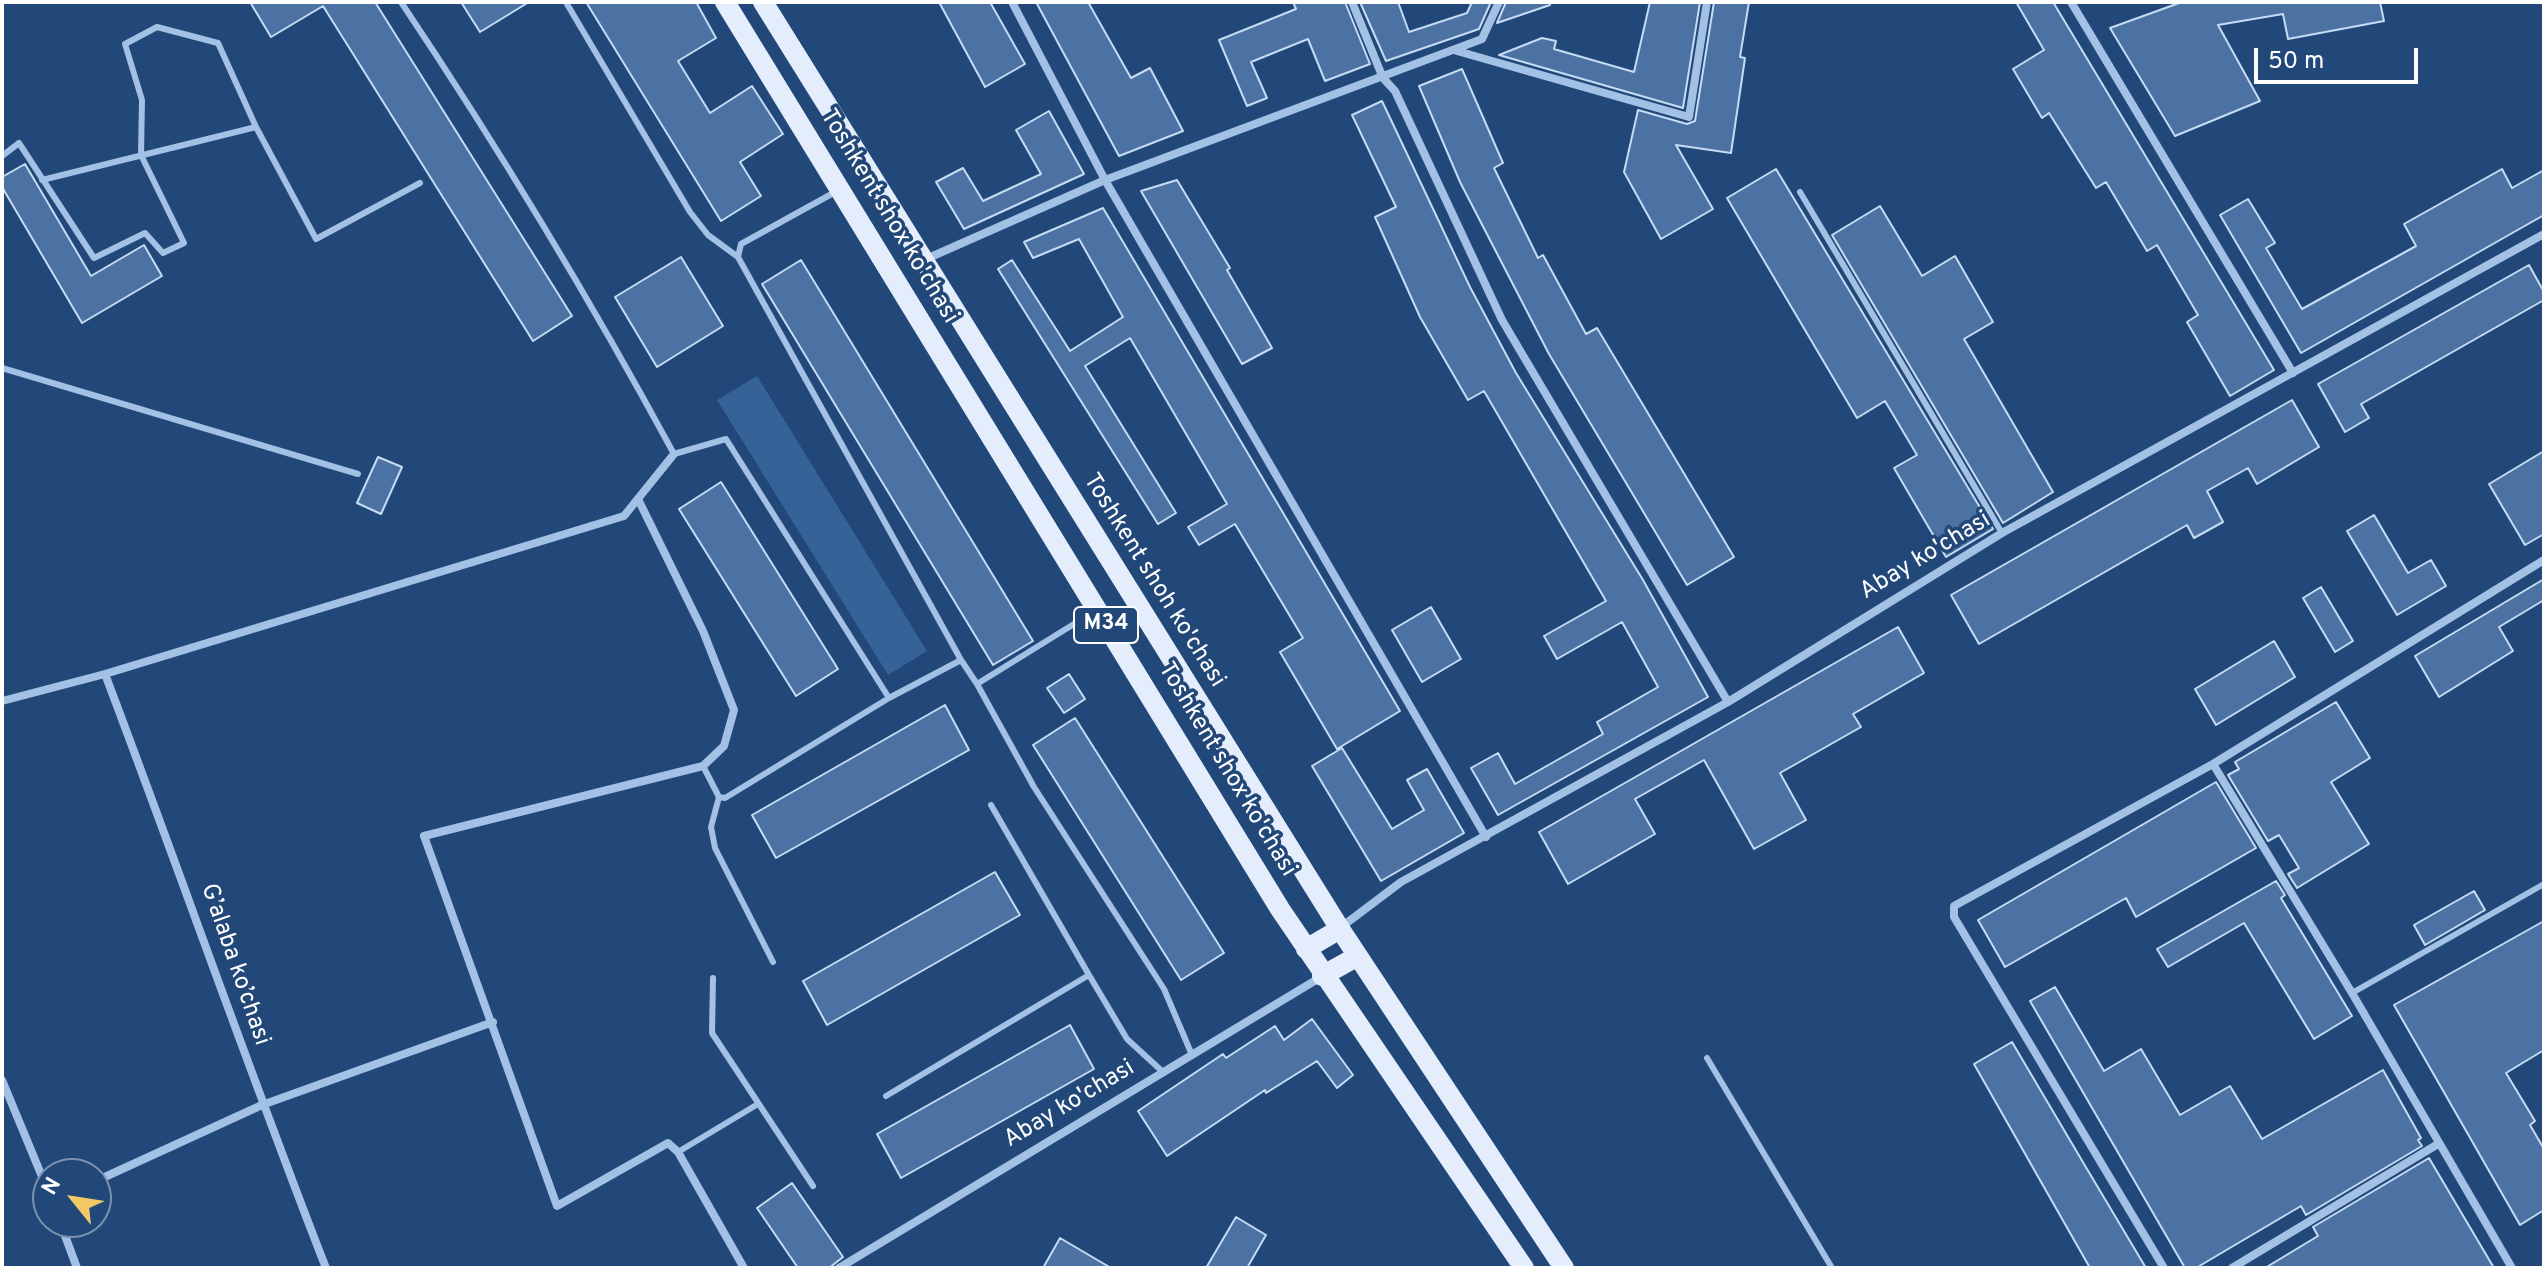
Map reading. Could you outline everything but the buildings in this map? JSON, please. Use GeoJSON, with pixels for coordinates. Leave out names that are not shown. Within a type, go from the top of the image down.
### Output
{"type":"FeatureCollection","features":[{"type":"Feature","properties":{"kind":"main road","name":"Toshkent shox ko'chasi"},"geometry":{"type":"LineString","coordinates":[[725,2],[1322,976],[1521,1267]]}},
{"type":"Feature","properties":{"kind":"main road","name":"Toshkent shox ko'chasi"},"geometry":{"type":"LineString","coordinates":[[763,2],[923,260]]}},
{"type":"Feature","properties":{"kind":"main road"},"geometry":{"type":"LineString","coordinates":[[842,189],[870,174]]}},
{"type":"Feature","properties":{"kind":"main road","name":"Toshkent shoh ko'chasi"},"geometry":{"type":"LineString","coordinates":[[923,260],[1340,929]]}},
{"type":"Feature","properties":{"kind":"main road"},"geometry":{"type":"LineString","coordinates":[[1306,949],[1340,929]]}},
{"type":"Feature","properties":{"kind":"main road","name":"M34"},"geometry":{"type":"LineString","coordinates":[[1340,929],[1564,1268]]}},
{"type":"Feature","properties":{"kind":"main road"},"geometry":{"type":"LineString","coordinates":[[1322,976],[1358,956]]}},
{"type":"Feature","properties":{"kind":"street"},"geometry":{"type":"LineString","coordinates":[[1012,2],[1105,180],[1486,837]]}},
{"type":"Feature","properties":{"kind":"street"},"geometry":{"type":"LineString","coordinates":[[1352,2],[1383,78],[1395,91],[1502,320],[1728,702]]}},
{"type":"Feature","properties":{"kind":"street"},"geometry":{"type":"LineString","coordinates":[[923,260],[1105,180],[1456,51],[1482,39],[1499,2]]}},
{"type":"Feature","properties":{"kind":"street"},"geometry":{"type":"LineString","coordinates":[[1456,51],[1689,117],[1707,2]]}},
{"type":"Feature","properties":{"kind":"street"},"geometry":{"type":"LineString","coordinates":[[2071,2],[2293,373]]}},
{"type":"Feature","properties":{"kind":"street","name":"Abay ko'chasi"},"geometry":{"type":"LineString","coordinates":[[1340,929],[1401,882],[1728,702],[2002,533],[2544,234]]}},
{"type":"Feature","properties":{"kind":"street"},"geometry":{"type":"LineString","coordinates":[[2,701],[105,674],[624,516],[674,454]]}},
{"type":"Feature","properties":{"kind":"street"},"geometry":{"type":"LineString","coordinates":[[638,499],[703,631],[734,710],[724,746],[703,766],[424,836],[557,1206],[668,1143],[678,1152],[744,1268]]}},
{"type":"Feature","properties":{"kind":"street"},"geometry":{"type":"LineString","coordinates":[[2164,1268],[1953,911],[1958,901],[2213,764],[2544,560]]}},
{"type":"Feature","properties":{"kind":"street","name":"G’alaba ko’chasi"},"geometry":{"type":"LineString","coordinates":[[105,674],[262,1105],[326,1268]]}},
{"type":"Feature","properties":{"kind":"street"},"geometry":{"type":"LineString","coordinates":[[2213,764],[2352,993],[2512,1268]]}},
{"type":"Feature","properties":{"kind":"street","name":"Abay ko'chasi"},"geometry":{"type":"LineString","coordinates":[[839,1268],[1322,976]]}},
{"type":"Feature","properties":{"kind":"street"},"geometry":{"type":"LineString","coordinates":[[112,1174],[262,1105],[493,1022]]}},
{"type":"Feature","properties":{"kind":"street"},"geometry":{"type":"LineString","coordinates":[[2,1080],[34,1158]]}},
{"type":"Feature","properties":{"kind":"street"},"geometry":{"type":"LineString","coordinates":[[2232,1268],[2438,1144]]}},
{"type":"Feature","properties":{"kind":"street"},"geometry":{"type":"LineString","coordinates":[[66,1238],[77,1268]]}},
{"type":"Feature","properties":{"kind":"lane"},"geometry":{"type":"LineString","coordinates":[[401,2],[498,146],[602,322],[674,454],[726,439],[889,698]]}},
{"type":"Feature","properties":{"kind":"lane"},"geometry":{"type":"LineString","coordinates":[[567,4],[690,212],[708,235],[738,257],[1034,787],[1164,989],[1192,1055]]}},
{"type":"Feature","properties":{"kind":"lane"},"geometry":{"type":"LineString","coordinates":[[2,156],[19,143],[94,258],[145,233],[163,253],[184,243],[141,155],[142,100],[125,44],[157,27],[218,43],[256,127],[316,239],[420,183]]}},
{"type":"Feature","properties":{"kind":"lane"},"geometry":{"type":"LineString","coordinates":[[42,180],[256,127]]}},
{"type":"Feature","properties":{"kind":"lane"},"geometry":{"type":"LineString","coordinates":[[738,257],[741,244],[842,189]]}},
{"type":"Feature","properties":{"kind":"lane"},"geometry":{"type":"LineString","coordinates":[[1800,192],[2002,533]]}},
{"type":"Feature","properties":{"kind":"lane"},"geometry":{"type":"LineString","coordinates":[[2,368],[358,474]]}},
{"type":"Feature","properties":{"kind":"lane"},"geometry":{"type":"LineString","coordinates":[[977,684],[1097,610]]}},
{"type":"Feature","properties":{"kind":"lane"},"geometry":{"type":"LineString","coordinates":[[719,797],[725,798],[772,772],[889,698],[961,660]]}},
{"type":"Feature","properties":{"kind":"lane"},"geometry":{"type":"LineString","coordinates":[[703,766],[719,797],[711,827],[715,848],[773,962]]}},
{"type":"Feature","properties":{"kind":"lane"},"geometry":{"type":"LineString","coordinates":[[991,805],[1127,1039],[1163,1072]]}},
{"type":"Feature","properties":{"kind":"lane"},"geometry":{"type":"LineString","coordinates":[[2352,993],[2544,884]]}},
{"type":"Feature","properties":{"kind":"lane"},"geometry":{"type":"LineString","coordinates":[[886,1096],[1089,975]]}},
{"type":"Feature","properties":{"kind":"lane"},"geometry":{"type":"LineString","coordinates":[[713,978],[712,1033],[813,1186]]}},
{"type":"Feature","properties":{"kind":"lane"},"geometry":{"type":"LineString","coordinates":[[1707,1058],[1832,1268]]}},
{"type":"Feature","properties":{"kind":"lane"},"geometry":{"type":"LineString","coordinates":[[678,1152],[758,1104]]}},
{"type":"Feature","properties":{"kind":"shaded area"},"geometry":{"type":"Polygon","coordinates":[[[757,376],[927,651],[888,675],[717,400],[757,376]]]}}]}
